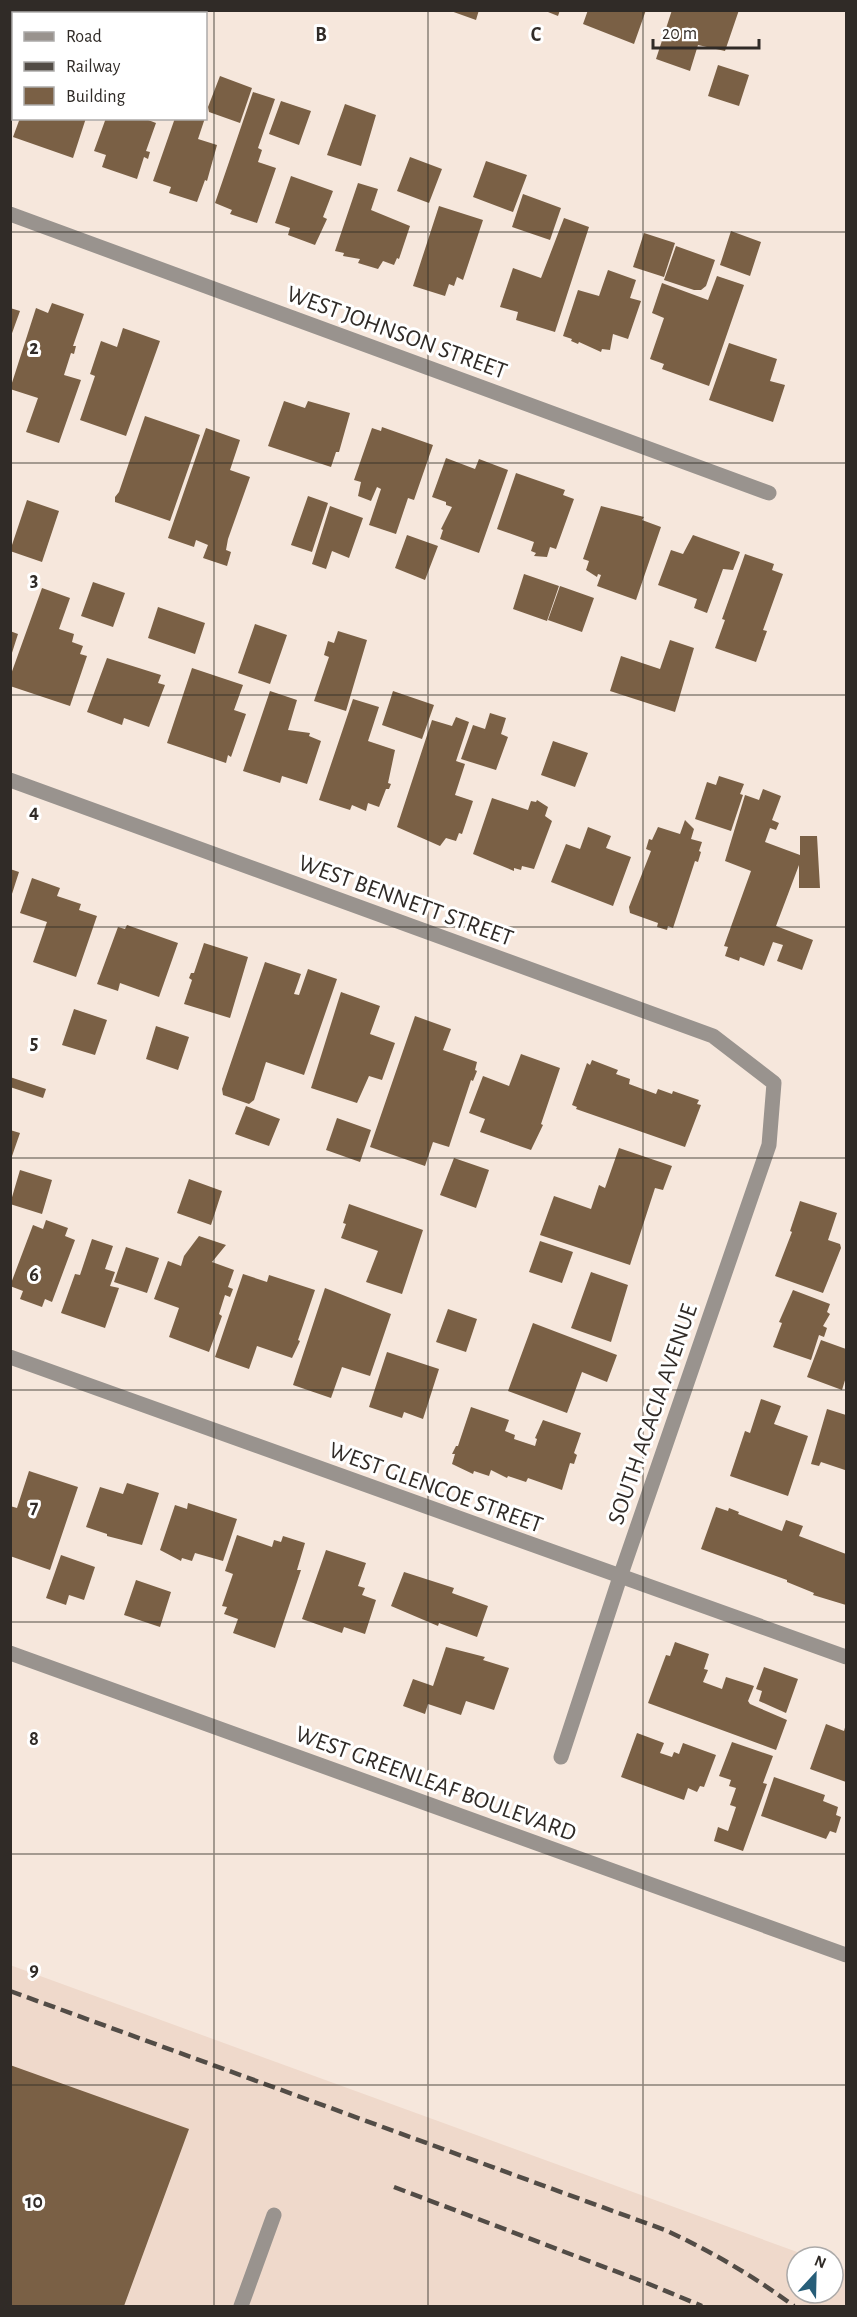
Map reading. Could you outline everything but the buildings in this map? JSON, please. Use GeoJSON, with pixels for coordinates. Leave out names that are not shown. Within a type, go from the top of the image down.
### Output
{"type":"FeatureCollection","features":[{"type":"Feature","properties":{"kind":"street","name":"WEST JOHNSON STREET"},"geometry":{"type":"LineString","coordinates":[[10,214],[768,494]]}},
{"type":"Feature","properties":{"kind":"street","name":"WEST BENNETT STREET"},"geometry":{"type":"LineString","coordinates":[[10,780],[713,1036],[774,1083]]}},
{"type":"Feature","properties":{"kind":"street","name":"SOUTH ACACIA AVENUE"},"geometry":{"type":"LineString","coordinates":[[561,1757],[620,1577],[769,1144],[774,1083]]}},
{"type":"Feature","properties":{"kind":"street","name":"WEST GLENCOE STREET"},"geometry":{"type":"LineString","coordinates":[[10,1357],[846,1657]]}},
{"type":"Feature","properties":{"kind":"street","name":"WEST GREENLEAF BOULEVARD"},"geometry":{"type":"LineString","coordinates":[[10,1653],[846,1955]]}},
{"type":"Feature","properties":{"kind":"street"},"geometry":{"type":"LineString","coordinates":[[241,2307],[274,2215]]}},
{"type":"Feature","properties":{"kind":"shaded area"},"geometry":{"type":"Polygon","coordinates":[[[10,1965],[785,2248],[785,2305],[845,2305],[846,2270],[846,2306],[11,2306],[10,1965]]]}},
{"type":"Feature","properties":{"kind":"railway"},"geometry":{"type":"LineString","coordinates":[[10,1991],[665,2230],[731,2265],[794,2306]]}},
{"type":"Feature","properties":{"kind":"railway"},"geometry":{"type":"LineString","coordinates":[[394,2187],[702,2306]]}}]}
